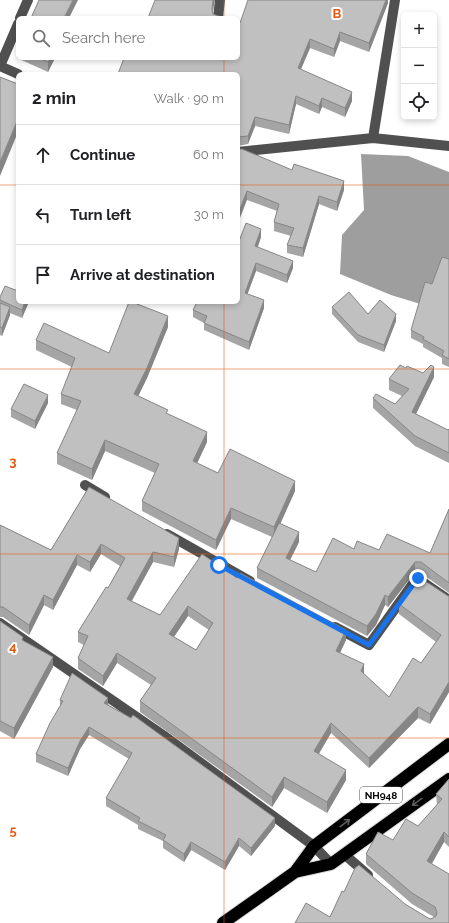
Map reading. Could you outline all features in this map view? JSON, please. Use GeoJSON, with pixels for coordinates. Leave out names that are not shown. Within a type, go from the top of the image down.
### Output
{"type":"FeatureCollection","features":[{"type":"Feature","properties":{"kind":"highway","name":"NH948"},"geometry":{"type":"LineString","coordinates":[[223,923],[295,872],[314,846],[449,744]]}},
{"type":"Feature","properties":{"kind":"highway","name":"NH948"},"geometry":{"type":"LineString","coordinates":[[295,872],[331,864],[449,779]]}},
{"type":"Feature","properties":{"kind":"street"},"geometry":{"type":"LineString","coordinates":[[21,16],[28,0]]}},
{"type":"Feature","properties":{"kind":"street"},"geometry":{"type":"LineString","coordinates":[[218,16],[220,0]]}},
{"type":"Feature","properties":{"kind":"street"},"geometry":{"type":"LineString","coordinates":[[373,138],[395,0]]}},
{"type":"Feature","properties":{"kind":"street"},"geometry":{"type":"LineString","coordinates":[[16,29],[0,66],[16,73]]}},
{"type":"Feature","properties":{"kind":"street"},"geometry":{"type":"LineString","coordinates":[[240,152],[373,138],[449,146]]}},
{"type":"Feature","properties":{"kind":"street"},"geometry":{"type":"LineString","coordinates":[[85,484],[112,501]]}},
{"type":"Feature","properties":{"kind":"street"},"geometry":{"type":"LineString","coordinates":[[159,529],[260,587]]}},
{"type":"Feature","properties":{"kind":"street"},"geometry":{"type":"LineString","coordinates":[[328,623],[369,645],[418,578],[449,600]]}},
{"type":"Feature","properties":{"kind":"street"},"geometry":{"type":"LineString","coordinates":[[0,623],[163,735],[314,846],[331,864]]}},
{"type":"Feature","properties":{"kind":"street"},"geometry":{"type":"LineString","coordinates":[[344,854],[379,884]]}},
{"type":"Feature","properties":{"kind":"shaded area"},"geometry":{"type":"Polygon","coordinates":[[[361,154],[408,156],[449,172],[449,268],[427,306],[391,295],[340,274],[342,235],[364,210],[361,154]]]}},
{"type":"Feature","properties":{"kind":"building"},"geometry":{"type":"Polygon","coordinates":[[[39,0],[73,0],[65,16],[32,16],[39,0]]]}},
{"type":"Feature","properties":{"kind":"building"},"geometry":{"type":"Polygon","coordinates":[[[155,0],[213,0],[213,14],[218,16],[149,16],[155,0]]]}},
{"type":"Feature","properties":{"kind":"building"},"geometry":{"type":"Polygon","coordinates":[[[248,0],[386,0],[369,43],[340,32],[334,49],[310,39],[298,68],[352,92],[345,108],[322,98],[319,106],[296,96],[289,125],[255,117],[248,136],[240,137],[240,72],[119,72],[123,60],[240,60],[240,23],[248,0]]]}},
{"type":"Feature","properties":{"kind":"building"},"geometry":{"type":"Polygon","coordinates":[[[0,77],[16,83],[16,124],[0,162],[0,77]]]}},
{"type":"Feature","properties":{"kind":"building"},"geometry":{"type":"Polygon","coordinates":[[[240,149],[292,170],[294,164],[344,181],[337,202],[319,196],[303,248],[287,245],[294,228],[274,222],[279,204],[247,191],[240,209],[240,149]]]}},
{"type":"Feature","properties":{"kind":"building"},"geometry":{"type":"Polygon","coordinates":[[[246,223],[261,229],[255,246],[293,261],[287,275],[256,263],[245,293],[264,300],[249,342],[204,323],[207,316],[193,310],[196,304],[240,304],[240,239],[246,223]]]}},
{"type":"Feature","properties":{"kind":"building"},"geometry":{"type":"Polygon","coordinates":[[[442,257],[449,259],[449,359],[442,355],[444,351],[411,330],[425,282],[432,284],[442,257]]]}},
{"type":"Feature","properties":{"kind":"building"},"geometry":{"type":"Polygon","coordinates":[[[5,286],[16,290],[16,304],[24,304],[22,310],[0,300],[5,286]]]}},
{"type":"Feature","properties":{"kind":"building"},"geometry":{"type":"Polygon","coordinates":[[[349,292],[368,314],[380,300],[396,314],[384,345],[358,335],[332,307],[349,292]]]}},
{"type":"Feature","properties":{"kind":"building"},"geometry":{"type":"Polygon","coordinates":[[[0,303],[10,307],[2,328],[0,327],[0,303]]]}},
{"type":"Feature","properties":{"kind":"building"},"geometry":{"type":"Polygon","coordinates":[[[128,304],[137,304],[168,316],[147,368],[134,394],[168,410],[166,413],[207,432],[193,461],[218,473],[230,449],[295,481],[274,527],[231,508],[216,540],[142,501],[159,464],[105,440],[92,469],[57,453],[81,401],[61,394],[75,358],[36,340],[44,323],[109,353],[128,304]]]}},
{"type":"Feature","properties":{"kind":"building"},"geometry":{"type":"Polygon","coordinates":[[[400,365],[406,368],[407,366],[423,373],[431,365],[434,367],[412,412],[448,430],[449,429],[449,453],[415,436],[373,398],[376,394],[395,404],[409,389],[389,379],[400,365]]]}},
{"type":"Feature","properties":{"kind":"building"},"geometry":{"type":"Polygon","coordinates":[[[24,384],[48,395],[35,421],[11,409],[24,384]]]}},
{"type":"Feature","properties":{"kind":"building"},"geometry":{"type":"Polygon","coordinates":[[[89,487],[179,538],[174,557],[153,552],[127,599],[160,615],[202,554],[237,578],[240,573],[346,630],[336,651],[364,664],[361,671],[389,697],[413,658],[421,663],[441,635],[399,604],[419,577],[449,596],[449,682],[430,714],[418,707],[369,758],[331,723],[314,751],[346,770],[327,802],[284,777],[272,797],[140,701],[156,678],[117,653],[103,676],[78,658],[88,636],[78,632],[106,587],[108,588],[125,558],[101,544],[90,562],[77,555],[53,600],[44,595],[29,625],[3,607],[0,607],[0,525],[51,550],[89,487]],[[188,606],[169,634],[196,650],[213,623],[188,606]]]}},
{"type":"Feature","properties":{"kind":"building"},"geometry":{"type":"Polygon","coordinates":[[[449,509],[449,583],[421,562],[415,562],[388,597],[385,595],[376,614],[367,626],[257,568],[279,523],[299,532],[286,558],[316,572],[333,538],[354,549],[357,541],[379,550],[387,534],[430,553],[449,509]]]}},
{"type":"Feature","properties":{"kind":"building"},"geometry":{"type":"Polygon","coordinates":[[[0,621],[23,637],[22,640],[53,657],[14,728],[0,721],[0,621]]]}},
{"type":"Feature","properties":{"kind":"building"},"geometry":{"type":"Polygon","coordinates":[[[72,673],[108,698],[104,703],[131,718],[133,715],[275,818],[251,848],[239,838],[225,862],[191,842],[184,854],[163,840],[166,835],[138,821],[140,818],[106,798],[132,753],[89,727],[80,741],[68,768],[36,754],[50,723],[63,701],[60,700],[72,673]]]}},
{"type":"Feature","properties":{"kind":"building"},"geometry":{"type":"Polygon","coordinates":[[[449,779],[449,837],[444,832],[427,861],[449,874],[449,923],[295,923],[306,903],[330,917],[342,891],[344,892],[355,868],[359,865],[405,904],[428,918],[431,919],[436,916],[437,912],[435,907],[412,893],[366,854],[378,832],[393,840],[406,819],[418,826],[442,799],[436,794],[449,779]]]}},
{"type":"Feature","properties":{"kind":"route"},"geometry":{"type":"LineString","coordinates":[[219,565],[369,645],[418,578]]}}]}
